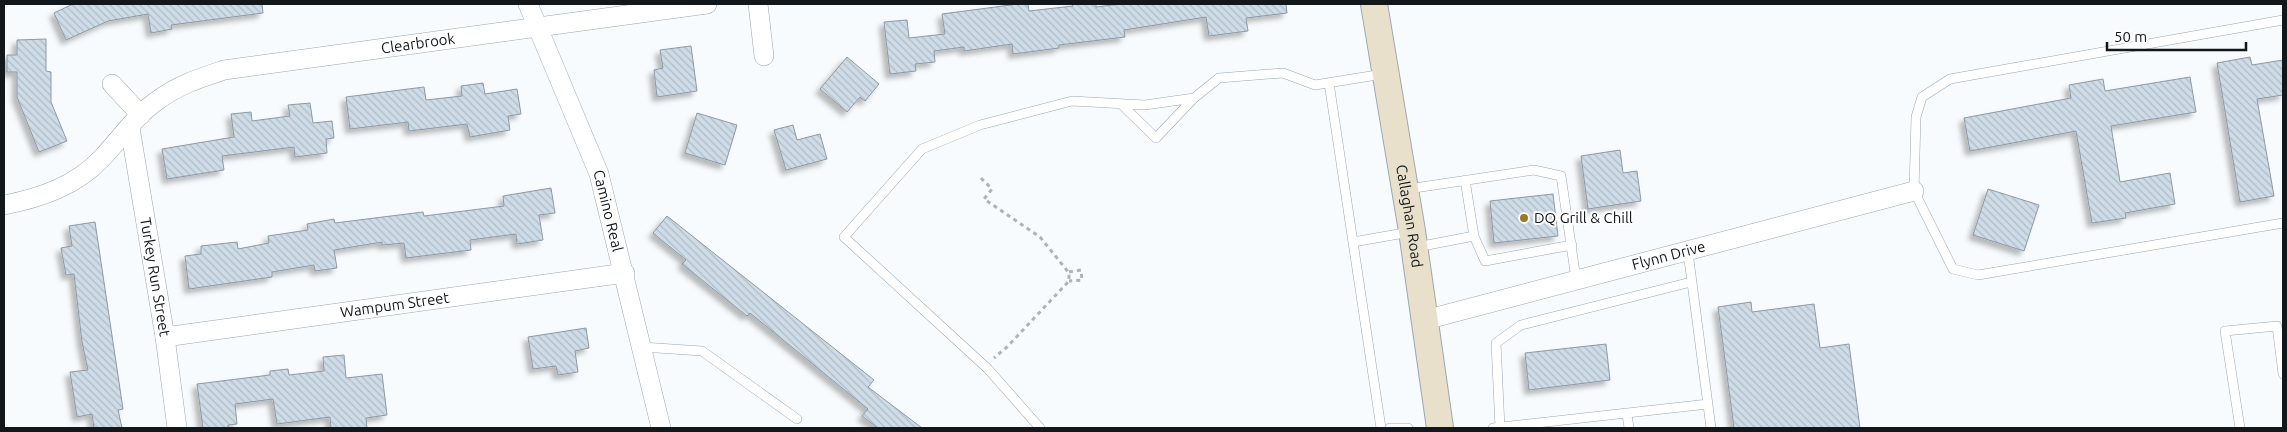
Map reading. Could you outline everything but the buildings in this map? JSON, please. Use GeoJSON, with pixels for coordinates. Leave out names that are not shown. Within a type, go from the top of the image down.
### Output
{"type":"FeatureCollection","features":[{"type":"Feature","properties":{"kind":"main road","name":"Callaghan Road"},"geometry":{"type":"LineString","coordinates":[[1374,4],[1413,239],[1440,428]]}},
{"type":"Feature","properties":{"kind":"street","name":"Camino Real"},"geometry":{"type":"LineString","coordinates":[[528,4],[599,174],[625,273],[661,428]]}},
{"type":"Feature","properties":{"kind":"street","name":"Clearbrook"},"geometry":{"type":"LineString","coordinates":[[4,206],[38,198],[66,186],[101,159],[156,100],[188,81],[224,70],[707,4]]}},
{"type":"Feature","properties":{"kind":"street"},"geometry":{"type":"LineString","coordinates":[[758,4],[764,56]]}},
{"type":"Feature","properties":{"kind":"street"},"geometry":{"type":"LineString","coordinates":[[112,84],[135,121]]}},
{"type":"Feature","properties":{"kind":"street","name":"Turkey Run Street"},"geometry":{"type":"LineString","coordinates":[[135,121],[178,428]]}},
{"type":"Feature","properties":{"kind":"street","name":"Flynn Drive"},"geometry":{"type":"LineString","coordinates":[[1425,320],[1914,191]]}},
{"type":"Feature","properties":{"kind":"street","name":"Wampum Street"},"geometry":{"type":"LineString","coordinates":[[165,337],[625,273]]}},
{"type":"Feature","properties":{"kind":"lane"},"geometry":{"type":"LineString","coordinates":[[2283,20],[1950,79],[1922,98],[1916,117],[1914,191],[1953,269],[1978,275],[2283,223]]}},
{"type":"Feature","properties":{"kind":"lane"},"geometry":{"type":"LineString","coordinates":[[1121,104],[1156,138],[1194,98],[1219,78],[1283,73],[1315,85],[1386,73]]}},
{"type":"Feature","properties":{"kind":"lane"},"geometry":{"type":"LineString","coordinates":[[1329,83],[1381,428]]}},
{"type":"Feature","properties":{"kind":"lane"},"geometry":{"type":"LineString","coordinates":[[1040,428],[984,366],[844,237],[922,148],[980,125],[1072,101],[1145,105],[1194,98]]}},
{"type":"Feature","properties":{"kind":"lane"},"geometry":{"type":"LineString","coordinates":[[1405,189],[1534,170],[1561,176],[1576,279]]}},
{"type":"Feature","properties":{"kind":"lane"},"geometry":{"type":"LineString","coordinates":[[1465,180],[1474,236],[1485,261],[1572,245]]}},
{"type":"Feature","properties":{"kind":"lane"},"geometry":{"type":"LineString","coordinates":[[1353,242],[1474,236]]}},
{"type":"Feature","properties":{"kind":"lane"},"geometry":{"type":"LineString","coordinates":[[1688,252],[1710,428]]}},
{"type":"Feature","properties":{"kind":"lane"},"geometry":{"type":"LineString","coordinates":[[1499,428],[1496,343],[1521,325],[1692,282]]}},
{"type":"Feature","properties":{"kind":"lane"},"geometry":{"type":"LineString","coordinates":[[2240,428],[2225,331],[2277,326],[2283,374]]}},
{"type":"Feature","properties":{"kind":"lane"},"geometry":{"type":"LineString","coordinates":[[642,347],[702,351],[797,419]]}},
{"type":"Feature","properties":{"kind":"lane"},"geometry":{"type":"LineString","coordinates":[[1493,428],[1708,404]]}},
{"type":"Feature","properties":{"kind":"lane"},"geometry":{"type":"LineString","coordinates":[[1627,414],[1629,428]]}},
{"type":"Feature","properties":{"kind":"lane"},"geometry":{"type":"LineString","coordinates":[[1390,428],[1408,428]]}},
{"type":"Feature","properties":{"kind":"path"},"geometry":{"type":"LineString","coordinates":[[980,178],[992,189],[984,199],[1040,237],[1068,272],[1069,281]]}},
{"type":"Feature","properties":{"kind":"path"},"geometry":{"type":"LineString","coordinates":[[984,366],[1007,347],[1069,281],[1082,280],[1081,270],[1068,272]]}},
{"type":"Feature","properties":{"kind":"place","name":"DQ Grill & Chill"},"geometry":{"type":"Point","coordinates":[1524,218]}}]}
